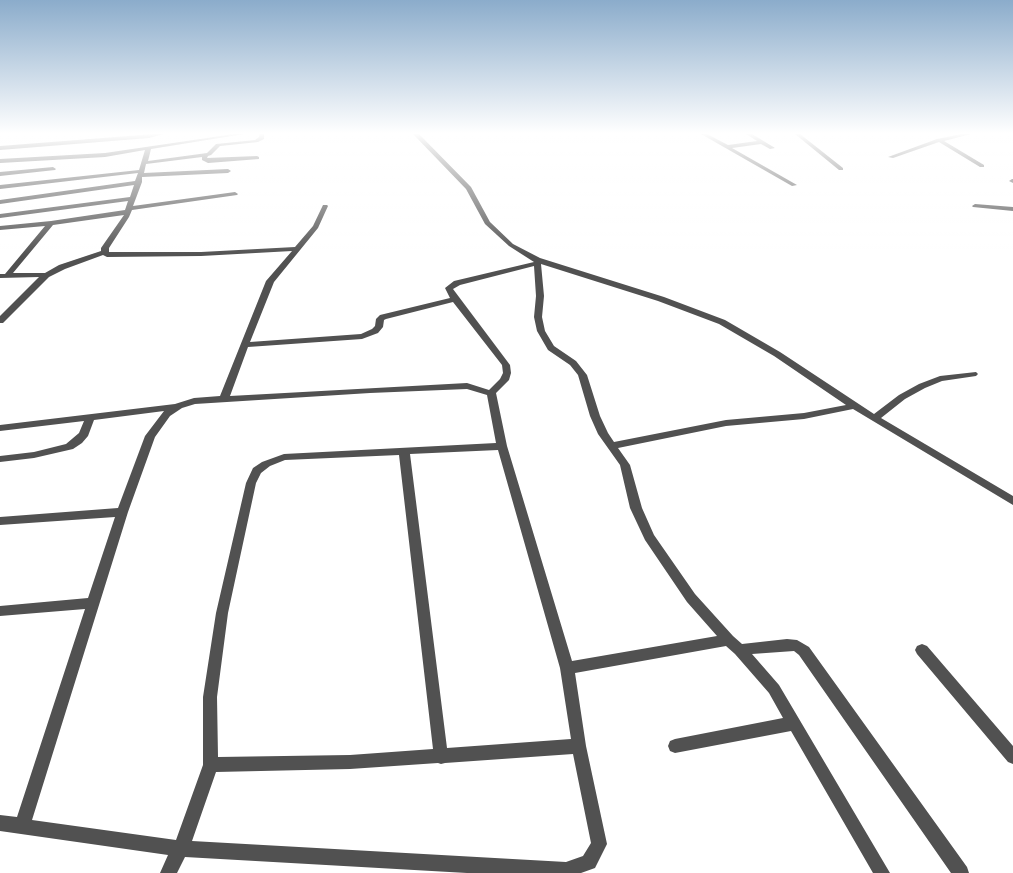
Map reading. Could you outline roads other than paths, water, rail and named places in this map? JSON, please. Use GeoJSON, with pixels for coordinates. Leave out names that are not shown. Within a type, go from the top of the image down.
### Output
{"type":"FeatureCollection","features":[{"type":"Feature","properties":{"kind":"street"},"geometry":{"type":"LineString","coordinates":[[0,187],[162,175]]}},
{"type":"Feature","properties":{"kind":"street"},"geometry":{"type":"LineString","coordinates":[[456,175],[469,188],[487,223],[511,245],[537,262],[660,299],[710,317],[778,354],[854,406],[1013,501]]}},
{"type":"Feature","properties":{"kind":"street"},"geometry":{"type":"LineString","coordinates":[[776,175],[794,185]]}},
{"type":"Feature","properties":{"kind":"street"},"geometry":{"type":"LineString","coordinates":[[105,252],[105,248],[123,223],[129,210],[140,176]]}},
{"type":"Feature","properties":{"kind":"street"},"geometry":{"type":"LineString","coordinates":[[0,202],[140,176]]}},
{"type":"Feature","properties":{"kind":"street"},"geometry":{"type":"LineString","coordinates":[[0,228],[52,224],[129,210],[235,194]]}},
{"type":"Feature","properties":{"kind":"street"},"geometry":{"type":"LineString","coordinates":[[0,216],[133,198]]}},
{"type":"Feature","properties":{"kind":"street"},"geometry":{"type":"LineString","coordinates":[[224,399],[270,281],[295,249],[316,226],[325,206]]}},
{"type":"Feature","properties":{"kind":"street"},"geometry":{"type":"LineString","coordinates":[[974,206],[1013,209]]}},
{"type":"Feature","properties":{"kind":"street"},"geometry":{"type":"LineString","coordinates":[[4,276],[52,224]]}},
{"type":"Feature","properties":{"kind":"street"},"geometry":{"type":"LineString","coordinates":[[105,252],[107,255],[112,256],[295,249]]}},
{"type":"Feature","properties":{"kind":"street"},"geometry":{"type":"LineString","coordinates":[[0,321],[46,275],[62,267],[105,252]]}},
{"type":"Feature","properties":{"kind":"street"},"geometry":{"type":"LineString","coordinates":[[491,393],[504,380],[507,373],[506,365],[450,292],[452,285],[537,262]]}},
{"type":"Feature","properties":{"kind":"street"},"geometry":{"type":"LineString","coordinates":[[537,262],[540,296],[538,317],[541,331],[551,348],[578,368],[589,395],[595,416],[611,446],[627,470],[636,508],[649,537],[691,598],[774,689],[882,873]]}},
{"type":"Feature","properties":{"kind":"street"},"geometry":{"type":"LineString","coordinates":[[4,276],[46,275]]}},
{"type":"Feature","properties":{"kind":"street"},"geometry":{"type":"LineString","coordinates":[[244,345],[362,336],[375,331],[379,327],[380,319],[383,316],[455,299]]}},
{"type":"Feature","properties":{"kind":"street"},"geometry":{"type":"LineString","coordinates":[[874,418],[902,397],[922,386],[940,379],[974,374]]}},
{"type":"Feature","properties":{"kind":"street"},"geometry":{"type":"LineString","coordinates":[[0,428],[179,406],[194,401],[370,390],[467,386],[491,393]]}},
{"type":"Feature","properties":{"kind":"street"},"geometry":{"type":"LineString","coordinates":[[0,823],[180,849],[483,869],[566,870],[589,862],[599,844],[579,746],[567,668],[502,446],[491,393]]}},
{"type":"Feature","properties":{"kind":"street"},"geometry":{"type":"LineString","coordinates":[[22,827],[122,512],[150,436],[167,414],[179,406]]}},
{"type":"Feature","properties":{"kind":"street"},"geometry":{"type":"LineString","coordinates":[[611,446],[726,423],[804,416],[854,406]]}},
{"type":"Feature","properties":{"kind":"street"},"geometry":{"type":"LineString","coordinates":[[0,459],[34,455],[69,447],[78,441],[84,434],[91,416]]}},
{"type":"Feature","properties":{"kind":"street"},"geometry":{"type":"LineString","coordinates":[[168,873],[180,849],[211,765],[210,697],[222,613],[251,483],[257,471],[266,464],[284,457],[502,446]]}},
{"type":"Feature","properties":{"kind":"street"},"geometry":{"type":"LineString","coordinates":[[404,451],[441,757]]}},
{"type":"Feature","properties":{"kind":"street"},"geometry":{"type":"LineString","coordinates":[[0,521],[122,512]]}},
{"type":"Feature","properties":{"kind":"street"},"geometry":{"type":"LineString","coordinates":[[0,611],[93,603]]}},
{"type":"Feature","properties":{"kind":"street"},"geometry":{"type":"LineString","coordinates":[[567,668],[728,640]]}},
{"type":"Feature","properties":{"kind":"street"},"geometry":{"type":"LineString","coordinates":[[740,650],[787,645],[797,646],[804,651],[961,873]]}},
{"type":"Feature","properties":{"kind":"street"},"geometry":{"type":"LineString","coordinates":[[922,650],[1013,757]]}},
{"type":"Feature","properties":{"kind":"street"},"geometry":{"type":"LineString","coordinates":[[675,746],[795,723]]}},
{"type":"Feature","properties":{"kind":"street"},"geometry":{"type":"LineString","coordinates":[[211,765],[350,762],[441,757],[579,746]]}}]}
